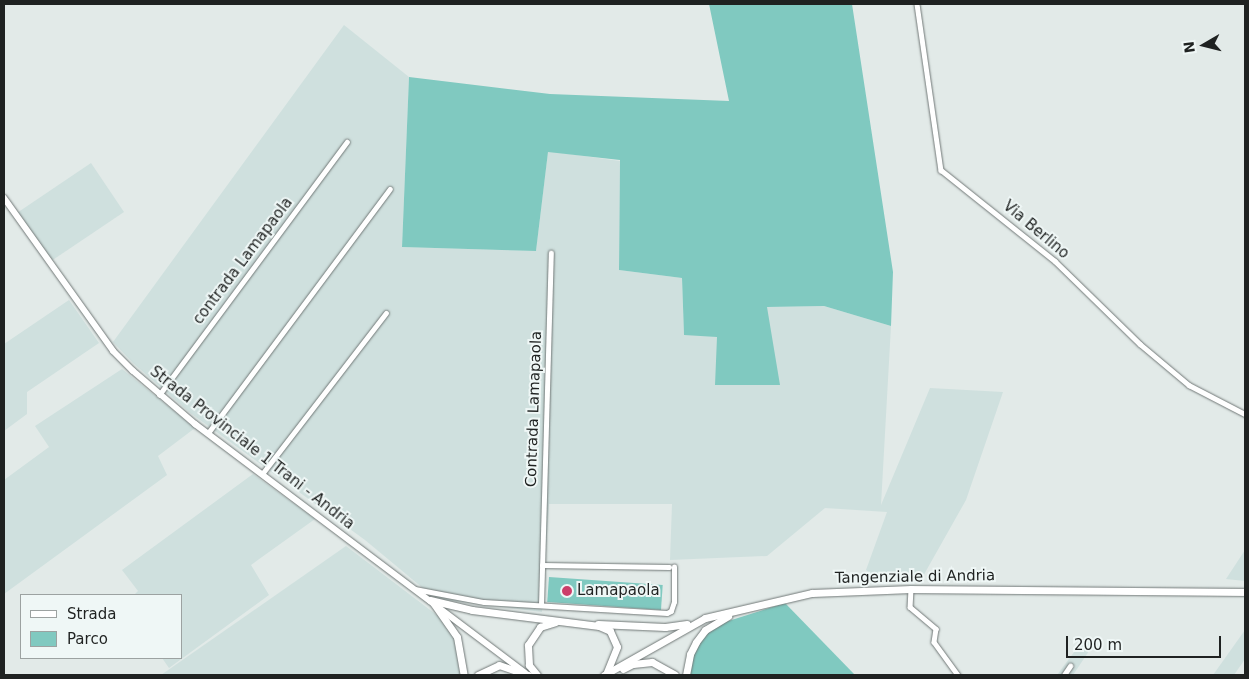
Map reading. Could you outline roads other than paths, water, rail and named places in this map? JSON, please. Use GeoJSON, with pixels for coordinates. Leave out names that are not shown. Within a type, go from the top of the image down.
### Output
{"type":"FeatureCollection","features":[{"type":"Feature","properties":{"kind":"main road","name":"Strada Provinciale 1 Trani - Andria"},"geometry":{"type":"LineString","coordinates":[[4,198],[113,351],[159,395],[528,675]]}},
{"type":"Feature","properties":{"kind":"main road","name":"Tangenziale di Andria"},"geometry":{"type":"LineString","coordinates":[[607,675],[700,621],[748,607],[812,593],[911,589],[1245,592]]}},
{"type":"Feature","properties":{"kind":"main road"},"geometry":{"type":"LineString","coordinates":[[432,602],[472,610],[568,621],[599,626],[610,630],[615,638],[614,659],[607,675]]}},
{"type":"Feature","properties":{"kind":"main road"},"geometry":{"type":"LineString","coordinates":[[432,602],[456,637],[464,675]]}},
{"type":"Feature","properties":{"kind":"main road"},"geometry":{"type":"LineString","coordinates":[[686,675],[690,654],[705,630],[737,610],[748,607]]}},
{"type":"Feature","properties":{"kind":"main road"},"geometry":{"type":"LineString","coordinates":[[537,675],[528,665],[526,654],[532,635],[550,622],[568,621]]}},
{"type":"Feature","properties":{"kind":"main road"},"geometry":{"type":"LineString","coordinates":[[580,623],[665,627],[700,621]]}},
{"type":"Feature","properties":{"kind":"main road"},"geometry":{"type":"LineString","coordinates":[[607,675],[644,661],[661,665],[675,675]]}},
{"type":"Feature","properties":{"kind":"main road"},"geometry":{"type":"LineString","coordinates":[[478,675],[483,670],[499,665],[528,675]]}},
{"type":"Feature","properties":{"kind":"street","name":"Via Berlino"},"geometry":{"type":"LineString","coordinates":[[917,4],[941,170],[1055,261],[1140,344],[1189,385],[1245,414]]}},
{"type":"Feature","properties":{"kind":"street","name":"contrada Lamapaola"},"geometry":{"type":"LineString","coordinates":[[159,395],[347,142]]}},
{"type":"Feature","properties":{"kind":"street"},"geometry":{"type":"LineString","coordinates":[[208,433],[390,189]]}},
{"type":"Feature","properties":{"kind":"street","name":"Contrada Lamapaola"},"geometry":{"type":"LineString","coordinates":[[541,606],[551,252]]}},
{"type":"Feature","properties":{"kind":"street"},"geometry":{"type":"LineString","coordinates":[[262,474],[386,313]]}},
{"type":"Feature","properties":{"kind":"street"},"geometry":{"type":"LineString","coordinates":[[414,589],[484,602],[667,613],[671,611],[674,602],[672,567],[542,565]]}},
{"type":"Feature","properties":{"kind":"street"},"geometry":{"type":"LineString","coordinates":[[911,589],[910,607],[936,629],[934,642],[958,675]]}},
{"type":"Feature","properties":{"kind":"street"},"geometry":{"type":"LineString","coordinates":[[1064,675],[1070,666]]}},
{"type":"Feature","properties":{"kind":"place","name":"Lamapaola"},"geometry":{"type":"Point","coordinates":[567,591]}}]}
